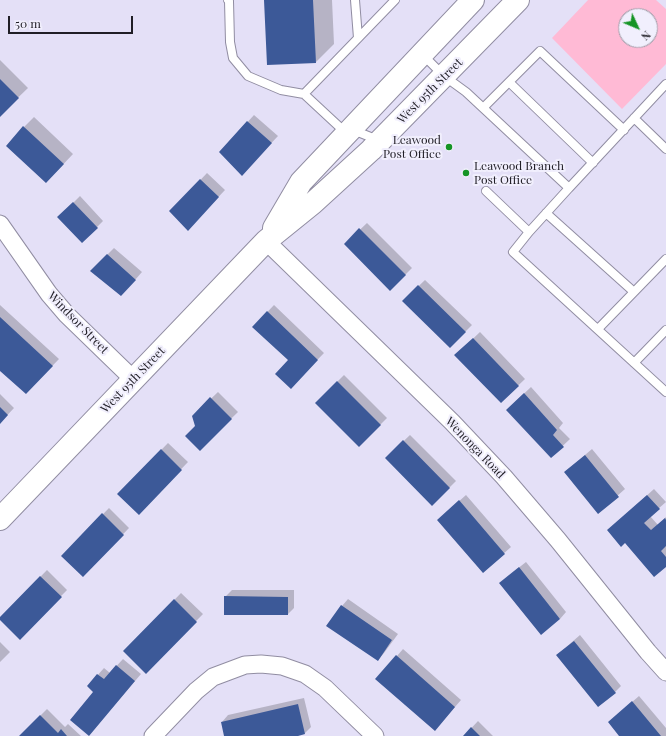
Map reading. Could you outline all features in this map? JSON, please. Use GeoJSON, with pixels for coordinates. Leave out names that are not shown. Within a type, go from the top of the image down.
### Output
{"type":"FeatureCollection","features":[{"type":"Feature","properties":{"kind":"main road","name":"West 95th Street"},"geometry":{"type":"LineString","coordinates":[[266,241],[301,182],[473,0]]}},
{"type":"Feature","properties":{"kind":"main road","name":"West 95th Street"},"geometry":{"type":"LineString","coordinates":[[0,519],[266,241],[313,203],[371,150],[518,0]]}},
{"type":"Feature","properties":{"kind":"street","name":"Windsor Street"},"geometry":{"type":"LineString","coordinates":[[0,224],[49,294],[67,315],[134,380]]}},
{"type":"Feature","properties":{"kind":"street","name":"Wenonga Road"},"geometry":{"type":"LineString","coordinates":[[266,241],[452,422],[504,477],[558,540],[648,652],[666,672]]}},
{"type":"Feature","properties":{"kind":"street"},"geometry":{"type":"LineString","coordinates":[[153,736],[196,691],[214,677],[245,665],[261,664],[282,666],[305,674],[325,688],[375,736]]}},
{"type":"Feature","properties":{"kind":"lane"},"geometry":{"type":"LineString","coordinates":[[228,0],[230,42],[233,58],[248,76],[281,90],[304,94],[348,132],[380,141]]}},
{"type":"Feature","properties":{"kind":"lane"},"geometry":{"type":"LineString","coordinates":[[354,0],[358,38]]}},
{"type":"Feature","properties":{"kind":"lane"},"geometry":{"type":"LineString","coordinates":[[304,94],[395,0]]}},
{"type":"Feature","properties":{"kind":"lane"},"geometry":{"type":"LineString","coordinates":[[483,108],[540,51],[624,130]]}},
{"type":"Feature","properties":{"kind":"lane"},"geometry":{"type":"LineString","coordinates":[[422,54],[444,76],[466,92],[569,188]]}},
{"type":"Feature","properties":{"kind":"lane"},"geometry":{"type":"LineString","coordinates":[[509,82],[593,163]]}},
{"type":"Feature","properties":{"kind":"lane"},"geometry":{"type":"LineString","coordinates":[[664,90],[634,118],[546,213],[513,252],[666,392]]}},
{"type":"Feature","properties":{"kind":"lane"},"geometry":{"type":"LineString","coordinates":[[634,118],[666,149]]}},
{"type":"Feature","properties":{"kind":"lane"},"geometry":{"type":"LineString","coordinates":[[486,191],[529,232]]}},
{"type":"Feature","properties":{"kind":"lane"},"geometry":{"type":"LineString","coordinates":[[546,213],[634,292]]}},
{"type":"Feature","properties":{"kind":"lane"},"geometry":{"type":"LineString","coordinates":[[598,329],[666,259]]}},
{"type":"Feature","properties":{"kind":"lane"},"geometry":{"type":"LineString","coordinates":[[634,363],[666,330]]}},
{"type":"Feature","properties":{"kind":"shaded area"},"geometry":{"type":"Polygon","coordinates":[[[588,0],[656,0],[666,9],[666,64],[622,109],[552,38],[588,0]]]}},
{"type":"Feature","properties":{"kind":"building"},"geometry":{"type":"Polygon","coordinates":[[[264,0],[313,0],[316,63],[267,65],[264,0]]]}},
{"type":"Feature","properties":{"kind":"building"},"geometry":{"type":"Polygon","coordinates":[[[0,79],[19,98],[0,117],[0,79]]]}},
{"type":"Feature","properties":{"kind":"building"},"geometry":{"type":"Polygon","coordinates":[[[247,121],[272,143],[242,176],[219,152],[247,121]]]}},
{"type":"Feature","properties":{"kind":"building"},"geometry":{"type":"Polygon","coordinates":[[[23,126],[64,164],[46,183],[6,146],[23,126]]]}},
{"type":"Feature","properties":{"kind":"building"},"geometry":{"type":"Polygon","coordinates":[[[200,179],[219,197],[188,231],[169,211],[200,179]]]}},
{"type":"Feature","properties":{"kind":"building"},"geometry":{"type":"Polygon","coordinates":[[[73,202],[98,228],[82,243],[57,217],[73,202]]]}},
{"type":"Feature","properties":{"kind":"building"},"geometry":{"type":"Polygon","coordinates":[[[359,228],[406,275],[390,291],[344,244],[359,228]]]}},
{"type":"Feature","properties":{"kind":"building"},"geometry":{"type":"Polygon","coordinates":[[[107,254],[136,280],[121,296],[90,271],[107,254]]]}},
{"type":"Feature","properties":{"kind":"building"},"geometry":{"type":"Polygon","coordinates":[[[418,285],[466,332],[450,348],[402,301],[418,285]]]}},
{"type":"Feature","properties":{"kind":"building"},"geometry":{"type":"Polygon","coordinates":[[[267,311],[318,360],[291,389],[275,374],[288,360],[252,327],[267,311]]]}},
{"type":"Feature","properties":{"kind":"building"},"geometry":{"type":"Polygon","coordinates":[[[0,317],[53,366],[26,394],[0,371],[0,317]]]}},
{"type":"Feature","properties":{"kind":"building"},"geometry":{"type":"Polygon","coordinates":[[[473,338],[519,386],[501,403],[454,355],[473,338]]]}},
{"type":"Feature","properties":{"kind":"building"},"geometry":{"type":"Polygon","coordinates":[[[337,381],[381,425],[359,447],[315,403],[337,381]]]}},
{"type":"Feature","properties":{"kind":"building"},"geometry":{"type":"Polygon","coordinates":[[[524,393],[557,430],[553,435],[564,447],[551,458],[506,410],[524,393]]]}},
{"type":"Feature","properties":{"kind":"building"},"geometry":{"type":"Polygon","coordinates":[[[210,397],[232,419],[200,451],[185,436],[195,426],[192,416],[210,397]]]}},
{"type":"Feature","properties":{"kind":"building"},"geometry":{"type":"Polygon","coordinates":[[[0,407],[8,415],[0,424],[0,407]]]}},
{"type":"Feature","properties":{"kind":"building"},"geometry":{"type":"Polygon","coordinates":[[[403,440],[450,488],[432,506],[385,458],[403,440]]]}},
{"type":"Feature","properties":{"kind":"building"},"geometry":{"type":"Polygon","coordinates":[[[161,449],[182,470],[139,515],[117,494],[161,449]]]}},
{"type":"Feature","properties":{"kind":"building"},"geometry":{"type":"Polygon","coordinates":[[[585,455],[619,497],[598,514],[564,472],[585,455]]]}},
{"type":"Feature","properties":{"kind":"building"},"geometry":{"type":"Polygon","coordinates":[[[647,495],[660,509],[644,523],[651,530],[665,518],[666,520],[666,546],[661,551],[666,557],[666,567],[654,577],[625,543],[621,547],[607,530],[647,495]]]}},
{"type":"Feature","properties":{"kind":"building"},"geometry":{"type":"Polygon","coordinates":[[[459,500],[505,554],[483,573],[437,520],[459,500]]]}},
{"type":"Feature","properties":{"kind":"building"},"geometry":{"type":"Polygon","coordinates":[[[102,513],[124,535],[83,577],[61,556],[102,513]]]}},
{"type":"Feature","properties":{"kind":"building"},"geometry":{"type":"Polygon","coordinates":[[[519,567],[560,619],[541,635],[499,583],[519,567]]]}},
{"type":"Feature","properties":{"kind":"building"},"geometry":{"type":"Polygon","coordinates":[[[40,576],[62,597],[20,640],[0,620],[0,617],[40,576]]]}},
{"type":"Feature","properties":{"kind":"building"},"geometry":{"type":"Polygon","coordinates":[[[224,596],[288,597],[288,615],[224,615],[224,596]]]}},
{"type":"Feature","properties":{"kind":"building"},"geometry":{"type":"Polygon","coordinates":[[[174,599],[197,622],[146,674],[123,651],[174,599]]]}},
{"type":"Feature","properties":{"kind":"building"},"geometry":{"type":"Polygon","coordinates":[[[341,605],[392,640],[378,661],[326,626],[341,605]]]}},
{"type":"Feature","properties":{"kind":"building"},"geometry":{"type":"Polygon","coordinates":[[[574,641],[616,693],[598,707],[556,655],[574,641]]]}},
{"type":"Feature","properties":{"kind":"building"},"geometry":{"type":"Polygon","coordinates":[[[396,655],[455,707],[435,731],[375,679],[396,655]]]}},
{"type":"Feature","properties":{"kind":"building"},"geometry":{"type":"Polygon","coordinates":[[[116,665],[135,681],[89,736],[70,720],[93,692],[87,686],[97,674],[104,679],[116,665]]]}},
{"type":"Feature","properties":{"kind":"building"},"geometry":{"type":"Polygon","coordinates":[[[632,701],[661,736],[619,736],[608,722],[632,701]]]}},
{"type":"Feature","properties":{"kind":"building"},"geometry":{"type":"Polygon","coordinates":[[[298,704],[305,734],[298,736],[224,736],[221,722],[298,704]]]}},
{"type":"Feature","properties":{"kind":"building"},"geometry":{"type":"Polygon","coordinates":[[[40,715],[58,733],[61,729],[67,736],[19,736],[40,715]]]}},
{"type":"Feature","properties":{"kind":"building"},"geometry":{"type":"Polygon","coordinates":[[[471,727],[480,736],[463,736],[471,727]]]}},
{"type":"Feature","properties":{"kind":"place","name":"Leawood Post Office"},"geometry":{"type":"Point","coordinates":[449,147]}},
{"type":"Feature","properties":{"kind":"place","name":"Leawood Branch Post Office"},"geometry":{"type":"Point","coordinates":[466,173]}}]}
